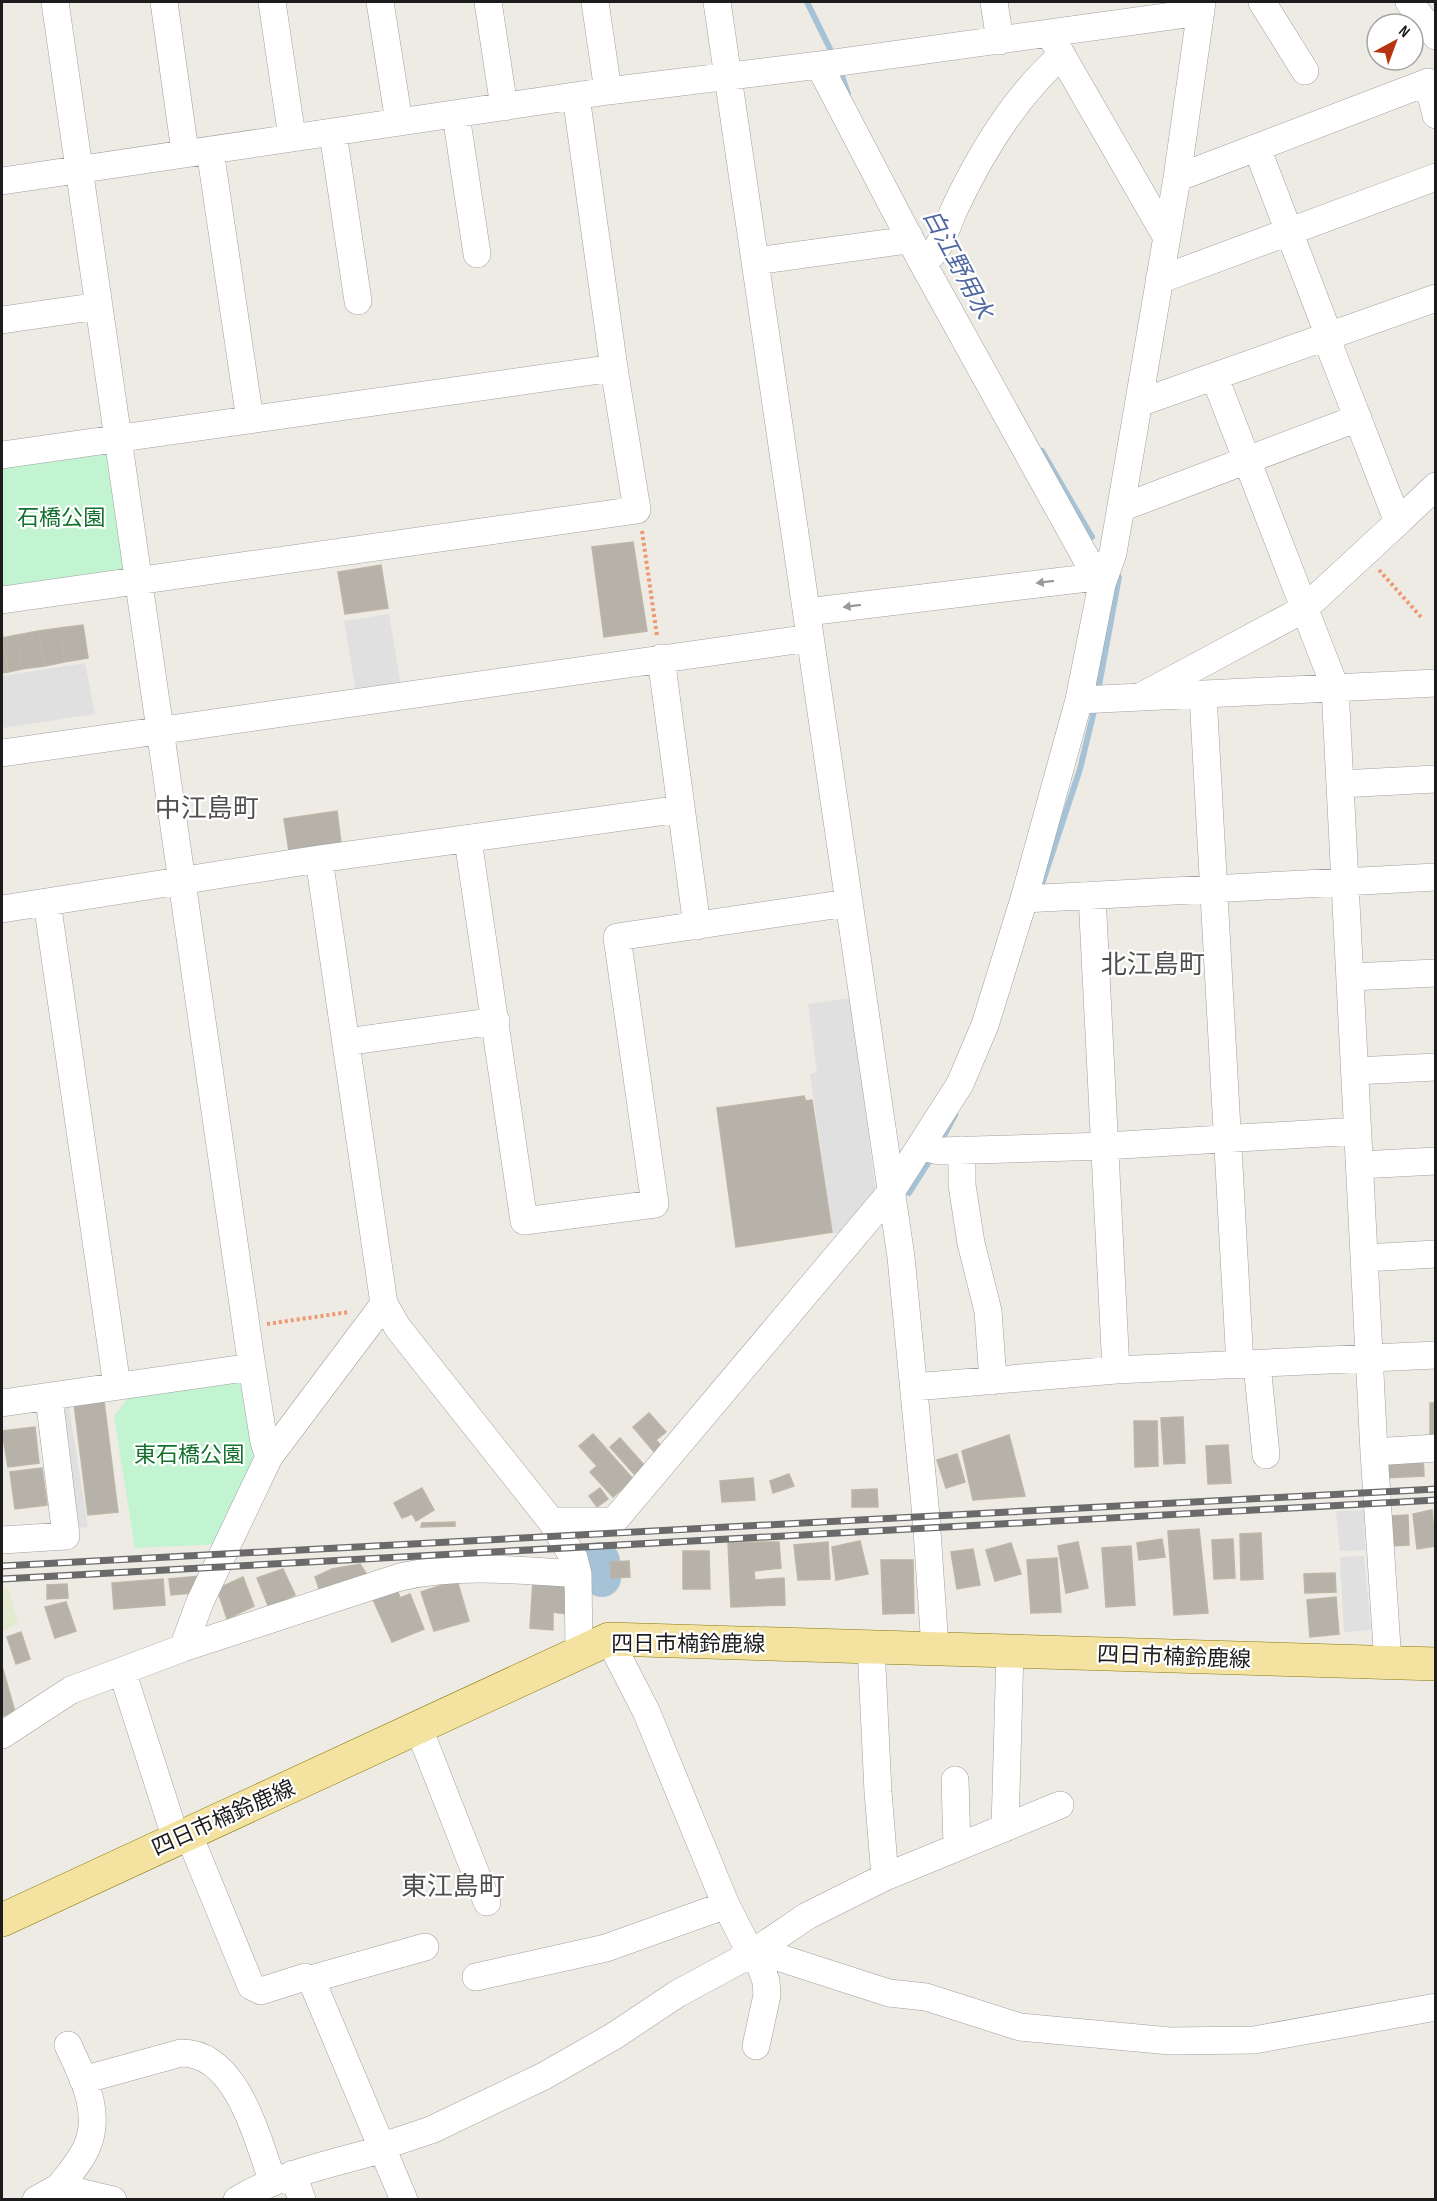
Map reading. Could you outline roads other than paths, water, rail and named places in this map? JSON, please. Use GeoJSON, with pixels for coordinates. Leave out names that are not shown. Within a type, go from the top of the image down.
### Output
{"type":"FeatureCollection","features":[{"type":"Feature","properties":{"kind":"main road","name":"四日市楠鈴鹿線"},"geometry":{"type":"LineString","coordinates":[[2,1920],[609,1640],[1436,1664]]}},
{"type":"Feature","properties":{"kind":"street"},"geometry":{"type":"LineString","coordinates":[[55,2],[252,1367],[264,1442],[269,1457]]}},
{"type":"Feature","properties":{"kind":"street"},"geometry":{"type":"LineString","coordinates":[[164,2],[198,151],[250,420]]}},
{"type":"Feature","properties":{"kind":"street"},"geometry":{"type":"LineString","coordinates":[[272,2],[292,137]]}},
{"type":"Feature","properties":{"kind":"street"},"geometry":{"type":"LineString","coordinates":[[380,2],[399,122]]}},
{"type":"Feature","properties":{"kind":"street"},"geometry":{"type":"LineString","coordinates":[[488,2],[504,106]]}},
{"type":"Feature","properties":{"kind":"street"},"geometry":{"type":"LineString","coordinates":[[595,2],[608,91]]}},
{"type":"Feature","properties":{"kind":"street"},"geometry":{"type":"LineString","coordinates":[[717,2],[891,1192],[914,1388],[935,1648]]}},
{"type":"Feature","properties":{"kind":"street"},"geometry":{"type":"LineString","coordinates":[[994,2],[1000,40]]}},
{"type":"Feature","properties":{"kind":"street"},"geometry":{"type":"LineString","coordinates":[[1262,2],[1305,71]]}},
{"type":"Feature","properties":{"kind":"street"},"geometry":{"type":"LineString","coordinates":[[1408,2],[1436,36]]}},
{"type":"Feature","properties":{"kind":"street"},"geometry":{"type":"LineString","coordinates":[[2,181],[728,75],[830,64],[1000,40],[1056,44],[1202,7],[1177,178],[1121,508],[1113,553],[1104,576],[1090,700],[985,1025],[960,1084],[939,1149],[891,1192],[614,1521],[551,1521]]}},
{"type":"Feature","properties":{"kind":"street"},"geometry":{"type":"LineString","coordinates":[[1056,44],[1166,236]]}},
{"type":"Feature","properties":{"kind":"street"},"geometry":{"type":"LineString","coordinates":[[929,256],[1001,126],[1046,69],[1056,44]]}},
{"type":"Feature","properties":{"kind":"street"},"geometry":{"type":"LineString","coordinates":[[830,64],[909,236],[929,256],[1087,560],[1104,576]]}},
{"type":"Feature","properties":{"kind":"street"},"geometry":{"type":"LineString","coordinates":[[1177,178],[1428,82],[1436,115]]}},
{"type":"Feature","properties":{"kind":"street"},"geometry":{"type":"LineString","coordinates":[[2,600],[637,510],[614,368],[576,96]]}},
{"type":"Feature","properties":{"kind":"street"},"geometry":{"type":"LineString","coordinates":[[456,114],[477,254]]}},
{"type":"Feature","properties":{"kind":"street"},"geometry":{"type":"LineString","coordinates":[[333,133],[358,301]]}},
{"type":"Feature","properties":{"kind":"street"},"geometry":{"type":"LineString","coordinates":[[1257,148],[1398,522]]}},
{"type":"Feature","properties":{"kind":"street"},"geometry":{"type":"LineString","coordinates":[[1159,280],[1436,177]]}},
{"type":"Feature","properties":{"kind":"street"},"geometry":{"type":"LineString","coordinates":[[756,261],[900,241],[909,236]]}},
{"type":"Feature","properties":{"kind":"street"},"geometry":{"type":"LineString","coordinates":[[1138,403],[1215,378],[1436,298]]}},
{"type":"Feature","properties":{"kind":"street"},"geometry":{"type":"LineString","coordinates":[[2,320],[99,306]]}},
{"type":"Feature","properties":{"kind":"street"},"geometry":{"type":"LineString","coordinates":[[2,455],[614,368]]}},
{"type":"Feature","properties":{"kind":"street"},"geometry":{"type":"LineString","coordinates":[[1215,378],[1335,687],[1374,1452],[1388,1663]]}},
{"type":"Feature","properties":{"kind":"street"},"geometry":{"type":"LineString","coordinates":[[1121,508],[1358,418]]}},
{"type":"Feature","properties":{"kind":"street"},"geometry":{"type":"LineString","coordinates":[[1140,697],[1304,609],[1436,486]]}},
{"type":"Feature","properties":{"kind":"street"},"geometry":{"type":"LineString","coordinates":[[2,753],[161,730],[1104,576]]}},
{"type":"Feature","properties":{"kind":"street"},"geometry":{"type":"LineString","coordinates":[[659,648],[697,926]]}},
{"type":"Feature","properties":{"kind":"street"},"geometry":{"type":"LineString","coordinates":[[1090,700],[1436,683]]}},
{"type":"Feature","properties":{"kind":"street"},"geometry":{"type":"LineString","coordinates":[[1203,695],[1228,1139],[1248,1365],[1266,1455]]}},
{"type":"Feature","properties":{"kind":"street"},"geometry":{"type":"LineString","coordinates":[[1340,784],[1436,779]]}},
{"type":"Feature","properties":{"kind":"street"},"geometry":{"type":"LineString","coordinates":[[2,909],[319,859],[681,809]]}},
{"type":"Feature","properties":{"kind":"street"},"geometry":{"type":"LineString","coordinates":[[468,840],[524,1221],[655,1204],[617,937],[848,903]]}},
{"type":"Feature","properties":{"kind":"street"},"geometry":{"type":"LineString","coordinates":[[319,859],[383,1305],[398,1328],[551,1521],[574,1558],[578,1574],[579,1652]]}},
{"type":"Feature","properties":{"kind":"street"},"geometry":{"type":"LineString","coordinates":[[1024,899],[1436,877]]}},
{"type":"Feature","properties":{"kind":"street"},"geometry":{"type":"LineString","coordinates":[[1092,895],[1116,1370]]}},
{"type":"Feature","properties":{"kind":"street"},"geometry":{"type":"LineString","coordinates":[[47,902],[117,1386]]}},
{"type":"Feature","properties":{"kind":"street"},"geometry":{"type":"LineString","coordinates":[[1350,977],[1436,973]]}},
{"type":"Feature","properties":{"kind":"street"},"geometry":{"type":"LineString","coordinates":[[346,1042],[496,1021]]}},
{"type":"Feature","properties":{"kind":"street"},"geometry":{"type":"LineString","coordinates":[[1355,1071],[1436,1067]]}},
{"type":"Feature","properties":{"kind":"street"},"geometry":{"type":"LineString","coordinates":[[939,1149],[1105,1146],[1358,1131]]}},
{"type":"Feature","properties":{"kind":"street"},"geometry":{"type":"LineString","coordinates":[[939,1149],[962,1185],[971,1243],[988,1311],[993,1381]]}},
{"type":"Feature","properties":{"kind":"street"},"geometry":{"type":"LineString","coordinates":[[1360,1165],[1436,1161]]}},
{"type":"Feature","properties":{"kind":"street"},"geometry":{"type":"LineString","coordinates":[[1365,1258],[1436,1254]]}},
{"type":"Feature","properties":{"kind":"street"},"geometry":{"type":"LineString","coordinates":[[183,1648],[200,1602],[269,1457],[383,1305]]}},
{"type":"Feature","properties":{"kind":"street"},"geometry":{"type":"LineString","coordinates":[[914,1388],[1116,1370],[1436,1356]]}},
{"type":"Feature","properties":{"kind":"street"},"geometry":{"type":"LineString","coordinates":[[2,1403],[252,1367]]}},
{"type":"Feature","properties":{"kind":"street"},"geometry":{"type":"LineString","coordinates":[[2,1540],[66,1536],[49,1397]]}},
{"type":"Feature","properties":{"kind":"street"},"geometry":{"type":"LineString","coordinates":[[1374,1452],[1436,1448]]}},
{"type":"Feature","properties":{"kind":"street"},"geometry":{"type":"LineString","coordinates":[[2,1735],[52,1699],[122,1671],[183,1648],[421,1572],[486,1568],[578,1574]]}},
{"type":"Feature","properties":{"kind":"street"},"geometry":{"type":"LineString","coordinates":[[609,1640],[646,1711],[726,1905],[751,1954],[760,1965],[766,1981],[767,1995],[756,2046]]}},
{"type":"Feature","properties":{"kind":"street"},"geometry":{"type":"LineString","coordinates":[[871,1646],[878,1792],[885,1877]]}},
{"type":"Feature","properties":{"kind":"street"},"geometry":{"type":"LineString","coordinates":[[1005,1828],[1010,1651]]}},
{"type":"Feature","properties":{"kind":"street"},"geometry":{"type":"LineString","coordinates":[[122,1671],[182,1836],[251,1986],[261,1991],[305,1977],[311,1979],[426,1947]]}},
{"type":"Feature","properties":{"kind":"street"},"geometry":{"type":"LineString","coordinates":[[420,1729],[487,1902]]}},
{"type":"Feature","properties":{"kind":"street"},"geometry":{"type":"LineString","coordinates":[[955,1780],[957,1847]]}},
{"type":"Feature","properties":{"kind":"street"},"geometry":{"type":"LineString","coordinates":[[264,2189],[431,2130],[544,2076],[614,2036],[677,1994],[751,1954],[807,1916],[885,1877],[1060,1805]]}},
{"type":"Feature","properties":{"kind":"street"},"geometry":{"type":"LineString","coordinates":[[476,1977],[606,1948],[726,1905]]}},
{"type":"Feature","properties":{"kind":"street"},"geometry":{"type":"LineString","coordinates":[[751,1954],[768,1954],[889,1993],[926,1997],[1020,2027],[1170,2042],[1254,2040],[1436,2007]]}},
{"type":"Feature","properties":{"kind":"street"},"geometry":{"type":"LineString","coordinates":[[311,1979],[404,2199]]}},
{"type":"Feature","properties":{"kind":"street"},"geometry":{"type":"LineString","coordinates":[[48,2193],[88,2143],[92,2121],[88,2091],[68,2045]]}},
{"type":"Feature","properties":{"kind":"street"},"geometry":{"type":"LineString","coordinates":[[83,2080],[181,2053],[195,2053],[205,2057],[222,2071],[239,2094],[264,2189]]}},
{"type":"Feature","properties":{"kind":"street"},"geometry":{"type":"LineString","coordinates":[[264,2189],[303,2199]]}},
{"type":"Feature","properties":{"kind":"street"},"geometry":{"type":"LineString","coordinates":[[48,2193],[113,2199]]}},
{"type":"Feature","properties":{"kind":"waterway","name":"白江野用水"},"geometry":{"type":"LineString","coordinates":[[807,2],[833,55]]}},
{"type":"Feature","properties":{"kind":"waterway","name":"白江野用水"},"geometry":{"type":"LineString","coordinates":[[840,70],[848,94]]}},
{"type":"Feature","properties":{"kind":"waterway","name":"白江野用水"},"geometry":{"type":"LineString","coordinates":[[1042,451],[1092,537]]}},
{"type":"Feature","properties":{"kind":"waterway"},"geometry":{"type":"LineString","coordinates":[[1098,691],[1119,577]]}},
{"type":"Feature","properties":{"kind":"waterway"},"geometry":{"type":"LineString","coordinates":[[1042,884],[1080,769],[1095,707]]}},
{"type":"Feature","properties":{"kind":"waterway"},"geometry":{"type":"LineString","coordinates":[[940,1143],[955,1115]]}},
{"type":"Feature","properties":{"kind":"waterway"},"geometry":{"type":"LineString","coordinates":[[909,1193],[932,1157]]}},
{"type":"Feature","properties":{"kind":"waterway"},"geometry":{"type":"LineString","coordinates":[[601,1561],[598,1568],[602,1578]]}},
{"type":"Feature","properties":{"kind":"railway"},"geometry":{"type":"LineString","coordinates":[[2,1566],[1436,1489]]}},
{"type":"Feature","properties":{"kind":"railway"},"geometry":{"type":"LineString","coordinates":[[2,1579],[1436,1500]]}},
{"type":"Feature","properties":{"kind":"district","name":"中江島町"},"geometry":{"type":"Point","coordinates":[207,808]}},
{"type":"Feature","properties":{"kind":"district","name":"北江島町"},"geometry":{"type":"Point","coordinates":[1153,964]}},
{"type":"Feature","properties":{"kind":"district","name":"東江島町"},"geometry":{"type":"Point","coordinates":[453,1886]}},
{"type":"Feature","properties":{"kind":"park label","name":"石橋公園"},"geometry":{"type":"Point","coordinates":[61,517]}},
{"type":"Feature","properties":{"kind":"park label","name":"東石橋公園"},"geometry":{"type":"Point","coordinates":[189,1454]}}]}
